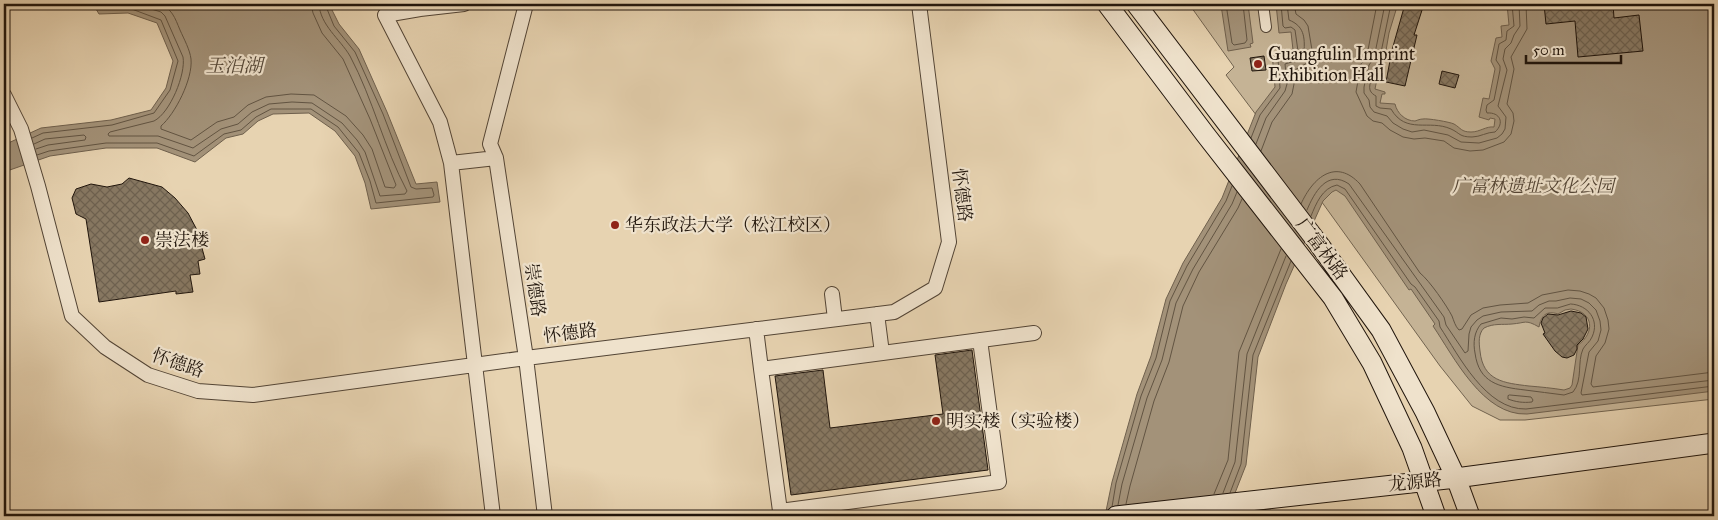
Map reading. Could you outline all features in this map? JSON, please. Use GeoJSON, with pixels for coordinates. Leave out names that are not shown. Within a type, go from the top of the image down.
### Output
{"type":"FeatureCollection","features":[{"type":"Feature","properties":{"kind":"main road","name":"广富林路"},"geometry":{"type":"LineString","coordinates":[[1107,4],[1333,298],[1372,363],[1412,448],[1436,516]]}},
{"type":"Feature","properties":{"kind":"main road","name":"广富林路"},"geometry":{"type":"LineString","coordinates":[[1136,4],[1382,330],[1425,412],[1456,478],[1470,516]]}},
{"type":"Feature","properties":{"kind":"main road","name":"龙源路"},"geometry":{"type":"LineString","coordinates":[[1116,516],[1456,478],[1714,443]]}},
{"type":"Feature","properties":{"kind":"street"},"geometry":{"type":"LineString","coordinates":[[464,4],[385,15],[440,122],[451,163],[493,516]]}},
{"type":"Feature","properties":{"kind":"street","name":"崇德路"},"geometry":{"type":"LineString","coordinates":[[526,4],[490,144],[496,158],[526,358],[545,516]]}},
{"type":"Feature","properties":{"kind":"street","name":"怀德路"},"geometry":{"type":"LineString","coordinates":[[4,95],[21,129],[72,316],[105,348],[148,376],[198,391],[253,395],[526,358],[894,312],[935,288],[949,242],[919,4]]}},
{"type":"Feature","properties":{"kind":"street"},"geometry":{"type":"LineString","coordinates":[[1262,4],[1266,27]]}},
{"type":"Feature","properties":{"kind":"street"},"geometry":{"type":"LineString","coordinates":[[451,163],[496,158]]}},
{"type":"Feature","properties":{"kind":"street"},"geometry":{"type":"LineString","coordinates":[[832,294],[835,319]]}},
{"type":"Feature","properties":{"kind":"street"},"geometry":{"type":"LineString","coordinates":[[877,314],[882,353]]}},
{"type":"Feature","properties":{"kind":"street"},"geometry":{"type":"LineString","coordinates":[[756,329],[780,511],[999,482],[980,340]]}},
{"type":"Feature","properties":{"kind":"street"},"geometry":{"type":"LineString","coordinates":[[761,369],[1034,332]]}},
{"type":"Feature","properties":{"kind":"green space","name":"广富林遗址文化公园"},"geometry":{"type":"Polygon","coordinates":[[[1189,4],[1714,4],[1714,399],[1525,420],[1500,420],[1472,406],[1440,366],[1324,205],[1226,75],[1234,67],[1189,4]]]}},
{"type":"Feature","properties":{"kind":"water","name":"玉泊湖"},"geometry":{"type":"Polygon","coordinates":[[[93,4],[329,4],[339,24],[359,49],[416,184],[437,182],[440,202],[371,209],[365,183],[355,156],[335,131],[309,113],[273,114],[258,121],[243,134],[226,138],[195,162],[157,148],[106,148],[50,156],[4,172],[4,145],[41,128],[111,120],[151,110],[166,88],[173,61],[157,23],[128,13],[99,14],[93,4]]]}},
{"type":"Feature","properties":{"kind":"water"},"geometry":{"type":"Polygon","coordinates":[[[1248,4],[1253,43],[1250,44],[1251,47],[1228,51],[1221,5],[1248,4]]]}},
{"type":"Feature","properties":{"kind":"water","name":"广富林遗址文化公园"},"geometry":{"type":"Polygon","coordinates":[[[1276,4],[1396,4],[1383,68],[1379,69],[1375,89],[1385,92],[1385,94],[1382,94],[1380,103],[1395,104],[1400,113],[1408,120],[1443,121],[1454,124],[1463,131],[1471,132],[1494,127],[1495,119],[1490,118],[1489,120],[1479,117],[1483,98],[1489,99],[1495,69],[1491,61],[1496,38],[1502,37],[1501,26],[1509,25],[1507,4],[1714,4],[1714,391],[1527,414],[1511,412],[1497,405],[1483,395],[1460,368],[1433,326],[1435,324],[1411,289],[1409,290],[1345,196],[1336,190],[1323,201],[1286,284],[1258,357],[1246,465],[1226,516],[1105,516],[1112,482],[1137,394],[1151,356],[1166,299],[1183,263],[1222,198],[1256,112],[1275,87],[1272,53],[1293,50],[1291,32],[1279,33],[1276,4]],[[1571,309],[1558,314],[1547,313],[1541,320],[1539,327],[1526,322],[1484,328],[1479,342],[1485,369],[1496,379],[1503,382],[1564,390],[1570,388],[1578,345],[1587,335],[1590,324],[1584,314],[1571,309]]]}},
{"type":"Feature","properties":{"kind":"building"},"geometry":{"type":"Polygon","coordinates":[[[1405,4],[1423,7],[1414,35],[1417,35],[1405,86],[1386,82],[1392,50],[1405,4]]]}},
{"type":"Feature","properties":{"kind":"building"},"geometry":{"type":"Polygon","coordinates":[[[1544,4],[1613,4],[1614,18],[1639,15],[1643,51],[1578,57],[1575,21],[1546,24],[1544,4]]]}},
{"type":"Feature","properties":{"kind":"building","name":"Guangfulin Imprint Exhibition Hall"},"geometry":{"type":"Polygon","coordinates":[[[1264,56],[1266,70],[1252,71],[1250,58],[1264,56]]]}},
{"type":"Feature","properties":{"kind":"building"},"geometry":{"type":"Polygon","coordinates":[[[1442,71],[1459,75],[1455,88],[1439,84],[1442,71]]]}},
{"type":"Feature","properties":{"kind":"building","name":"崇法楼"},"geometry":{"type":"Polygon","coordinates":[[[129,178],[162,187],[188,213],[197,230],[205,259],[198,261],[200,274],[190,275],[193,292],[176,294],[176,291],[99,302],[86,219],[76,214],[72,198],[76,189],[91,184],[107,187],[122,184],[129,178]]]}},
{"type":"Feature","properties":{"kind":"building"},"geometry":{"type":"Polygon","coordinates":[[[1571,311],[1581,313],[1586,317],[1588,329],[1583,339],[1577,345],[1574,355],[1567,358],[1562,357],[1555,351],[1543,334],[1545,333],[1541,323],[1548,314],[1558,315],[1571,311]]]}},
{"type":"Feature","properties":{"kind":"building","name":"明实楼（实验楼）"},"geometry":{"type":"Polygon","coordinates":[[[972,350],[988,470],[791,495],[775,376],[823,370],[830,428],[943,414],[935,355],[972,350]]]}},
{"type":"Feature","properties":{"kind":"place","name":"Guangfulin Imprint Exhibition Hall"},"geometry":{"type":"Point","coordinates":[1258,64]}},
{"type":"Feature","properties":{"kind":"place","name":"华东政法大学（松江校区）"},"geometry":{"type":"Point","coordinates":[615,225]}},
{"type":"Feature","properties":{"kind":"place","name":"崇法楼"},"geometry":{"type":"Point","coordinates":[145,240]}},
{"type":"Feature","properties":{"kind":"place","name":"明实楼（实验楼）"},"geometry":{"type":"Point","coordinates":[936,421]}}]}
